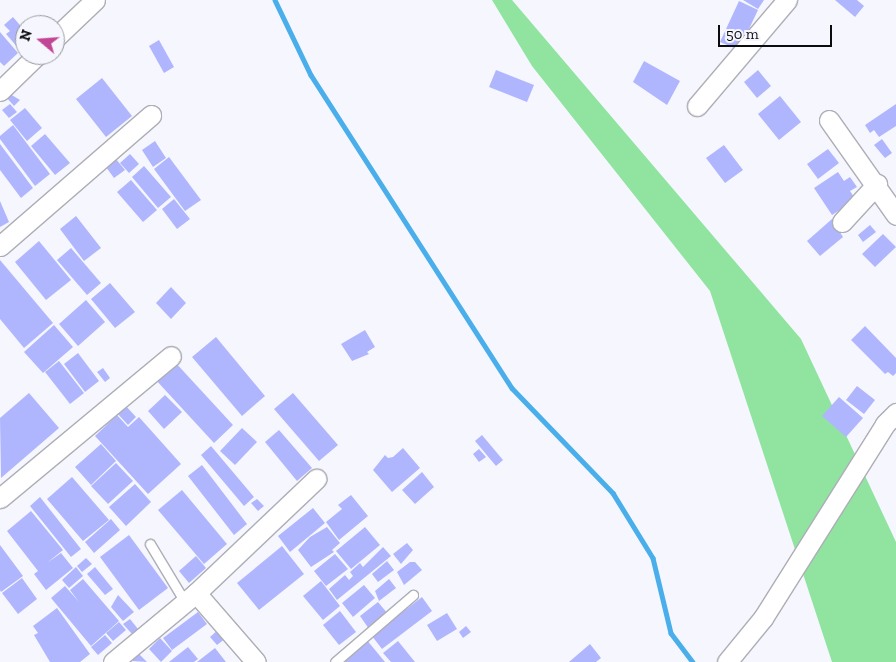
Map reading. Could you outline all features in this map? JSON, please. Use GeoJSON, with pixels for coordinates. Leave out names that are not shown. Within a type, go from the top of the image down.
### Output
{"type":"FeatureCollection","features":[{"type":"Feature","properties":{"kind":"street"},"geometry":{"type":"LineString","coordinates":[[65,28],[95,0]]}},
{"type":"Feature","properties":{"kind":"street"},"geometry":{"type":"LineString","coordinates":[[697,106],[787,0]]}},
{"type":"Feature","properties":{"kind":"street"},"geometry":{"type":"LineString","coordinates":[[0,91],[27,65]]}},
{"type":"Feature","properties":{"kind":"street"},"geometry":{"type":"LineString","coordinates":[[0,246],[151,115]]}},
{"type":"Feature","properties":{"kind":"street"},"geometry":{"type":"LineString","coordinates":[[829,120],[877,184],[896,214]]}},
{"type":"Feature","properties":{"kind":"street"},"geometry":{"type":"LineString","coordinates":[[842,222],[877,184]]}},
{"type":"Feature","properties":{"kind":"street"},"geometry":{"type":"LineString","coordinates":[[0,498],[171,356]]}},
{"type":"Feature","properties":{"kind":"street"},"geometry":{"type":"LineString","coordinates":[[727,662],[763,618],[890,418]]}},
{"type":"Feature","properties":{"kind":"street"},"geometry":{"type":"LineString","coordinates":[[113,662],[190,597],[316,479]]}},
{"type":"Feature","properties":{"kind":"street"},"geometry":{"type":"LineString","coordinates":[[190,597],[256,662]]}},
{"type":"Feature","properties":{"kind":"lane"},"geometry":{"type":"LineString","coordinates":[[150,544],[190,597]]}},
{"type":"Feature","properties":{"kind":"lane"},"geometry":{"type":"LineString","coordinates":[[335,662],[413,595]]}},
{"type":"Feature","properties":{"kind":"green space"},"geometry":{"type":"Polygon","coordinates":[[[492,0],[512,0],[801,339],[896,542],[896,662],[832,662],[710,291],[532,66],[492,0]]]}},
{"type":"Feature","properties":{"kind":"building"},"geometry":{"type":"Polygon","coordinates":[[[743,0],[764,0],[758,9],[743,0]]]}},
{"type":"Feature","properties":{"kind":"building"},"geometry":{"type":"Polygon","coordinates":[[[835,0],[857,0],[864,6],[855,17],[835,0]]]}},
{"type":"Feature","properties":{"kind":"building"},"geometry":{"type":"Polygon","coordinates":[[[739,1],[758,10],[739,50],[720,42],[739,1]]]}},
{"type":"Feature","properties":{"kind":"building"},"geometry":{"type":"Polygon","coordinates":[[[13,17],[15,19],[15,44],[6,34],[10,31],[4,25],[13,17]]]}},
{"type":"Feature","properties":{"kind":"building"},"geometry":{"type":"Polygon","coordinates":[[[0,32],[15,50],[15,56],[4,66],[0,62],[0,32]]]}},
{"type":"Feature","properties":{"kind":"building"},"geometry":{"type":"Polygon","coordinates":[[[159,40],[174,67],[164,73],[149,46],[159,40]]]}},
{"type":"Feature","properties":{"kind":"building"},"geometry":{"type":"Polygon","coordinates":[[[644,61],[680,81],[667,105],[633,82],[644,61]]]}},
{"type":"Feature","properties":{"kind":"building"},"geometry":{"type":"Polygon","coordinates":[[[496,70],[534,85],[527,102],[489,87],[496,70]]]}},
{"type":"Feature","properties":{"kind":"building"},"geometry":{"type":"Polygon","coordinates":[[[758,70],[771,86],[757,98],[744,82],[758,70]]]}},
{"type":"Feature","properties":{"kind":"building"},"geometry":{"type":"Polygon","coordinates":[[[102,78],[132,116],[106,137],[76,99],[102,78]]]}},
{"type":"Feature","properties":{"kind":"building"},"geometry":{"type":"Polygon","coordinates":[[[10,94],[20,100],[14,106],[6,97],[10,94]]]}},
{"type":"Feature","properties":{"kind":"building"},"geometry":{"type":"Polygon","coordinates":[[[780,96],[801,122],[779,140],[758,114],[780,96]]]}},
{"type":"Feature","properties":{"kind":"building"},"geometry":{"type":"Polygon","coordinates":[[[10,104],[17,112],[9,118],[2,110],[10,104]]]}},
{"type":"Feature","properties":{"kind":"building"},"geometry":{"type":"Polygon","coordinates":[[[896,104],[896,126],[879,137],[874,130],[870,133],[865,125],[896,104]]]}},
{"type":"Feature","properties":{"kind":"building"},"geometry":{"type":"Polygon","coordinates":[[[25,108],[42,128],[27,141],[10,120],[25,108]]]}},
{"type":"Feature","properties":{"kind":"building"},"geometry":{"type":"Polygon","coordinates":[[[13,125],[50,174],[35,186],[0,139],[0,136],[13,125]]]}},
{"type":"Feature","properties":{"kind":"building"},"geometry":{"type":"Polygon","coordinates":[[[45,134],[70,163],[55,175],[31,146],[45,134]]]}},
{"type":"Feature","properties":{"kind":"building"},"geometry":{"type":"Polygon","coordinates":[[[882,139],[892,153],[885,158],[874,145],[882,139]]]}},
{"type":"Feature","properties":{"kind":"building"},"geometry":{"type":"Polygon","coordinates":[[[155,141],[166,158],[153,167],[142,150],[155,141]]]}},
{"type":"Feature","properties":{"kind":"building"},"geometry":{"type":"Polygon","coordinates":[[[0,144],[33,188],[21,198],[0,170],[0,144]]]}},
{"type":"Feature","properties":{"kind":"building"},"geometry":{"type":"Polygon","coordinates":[[[724,145],[743,170],[725,183],[706,158],[724,145]]]}},
{"type":"Feature","properties":{"kind":"building"},"geometry":{"type":"Polygon","coordinates":[[[828,149],[839,163],[818,179],[807,164],[828,149]]]}},
{"type":"Feature","properties":{"kind":"building"},"geometry":{"type":"Polygon","coordinates":[[[130,154],[139,164],[129,173],[120,163],[130,154]]]}},
{"type":"Feature","properties":{"kind":"building"},"geometry":{"type":"Polygon","coordinates":[[[169,157],[201,200],[185,211],[154,169],[169,157]]]}},
{"type":"Feature","properties":{"kind":"building"},"geometry":{"type":"Polygon","coordinates":[[[116,159],[125,170],[114,178],[106,167],[116,159]]]}},
{"type":"Feature","properties":{"kind":"building"},"geometry":{"type":"Polygon","coordinates":[[[144,166],[171,197],[158,208],[132,177],[144,166]]]}},
{"type":"Feature","properties":{"kind":"building"},"geometry":{"type":"Polygon","coordinates":[[[838,172],[844,181],[850,177],[857,187],[850,191],[856,200],[832,215],[814,188],[838,172]]]}},
{"type":"Feature","properties":{"kind":"building"},"geometry":{"type":"Polygon","coordinates":[[[131,180],[157,210],[143,222],[117,192],[131,180]]]}},
{"type":"Feature","properties":{"kind":"building"},"geometry":{"type":"Polygon","coordinates":[[[174,199],[190,219],[177,229],[162,209],[174,199]]]}},
{"type":"Feature","properties":{"kind":"building"},"geometry":{"type":"Polygon","coordinates":[[[0,201],[9,222],[0,227],[0,201]]]}},
{"type":"Feature","properties":{"kind":"building"},"geometry":{"type":"Polygon","coordinates":[[[76,216],[101,248],[84,261],[60,229],[76,216]]]}},
{"type":"Feature","properties":{"kind":"building"},"geometry":{"type":"Polygon","coordinates":[[[832,219],[843,237],[820,256],[807,241],[832,219]]]}},
{"type":"Feature","properties":{"kind":"building"},"geometry":{"type":"Polygon","coordinates":[[[870,225],[876,232],[863,242],[858,235],[870,225]]]}},
{"type":"Feature","properties":{"kind":"building"},"geometry":{"type":"Polygon","coordinates":[[[883,234],[896,247],[875,267],[862,254],[883,234]]]}},
{"type":"Feature","properties":{"kind":"building"},"geometry":{"type":"Polygon","coordinates":[[[39,241],[71,280],[46,300],[15,262],[39,241]]]}},
{"type":"Feature","properties":{"kind":"building"},"geometry":{"type":"Polygon","coordinates":[[[71,248],[101,283],[87,295],[57,260],[71,248]]]}},
{"type":"Feature","properties":{"kind":"building"},"geometry":{"type":"Polygon","coordinates":[[[0,260],[53,323],[24,348],[0,319],[0,260]]]}},
{"type":"Feature","properties":{"kind":"building"},"geometry":{"type":"Polygon","coordinates":[[[110,283],[135,312],[115,328],[91,299],[110,283]]]}},
{"type":"Feature","properties":{"kind":"building"},"geometry":{"type":"Polygon","coordinates":[[[171,287],[186,303],[171,319],[156,303],[171,287]]]}},
{"type":"Feature","properties":{"kind":"building"},"geometry":{"type":"Polygon","coordinates":[[[86,300],[105,322],[78,346],[59,324],[86,300]]]}},
{"type":"Feature","properties":{"kind":"building"},"geometry":{"type":"Polygon","coordinates":[[[54,325],[73,347],[43,373],[24,352],[54,325]]]}},
{"type":"Feature","properties":{"kind":"building"},"geometry":{"type":"Polygon","coordinates":[[[865,326],[896,358],[896,373],[893,376],[888,372],[885,374],[851,340],[865,326]]]}},
{"type":"Feature","properties":{"kind":"building"},"geometry":{"type":"Polygon","coordinates":[[[365,330],[375,347],[367,352],[369,354],[352,361],[341,344],[365,330]]]}},
{"type":"Feature","properties":{"kind":"building"},"geometry":{"type":"Polygon","coordinates":[[[216,337],[265,396],[242,416],[192,357],[216,337]]]}},
{"type":"Feature","properties":{"kind":"building"},"geometry":{"type":"Polygon","coordinates":[[[78,353],[99,381],[85,392],[64,364],[78,353]]]}},
{"type":"Feature","properties":{"kind":"building"},"geometry":{"type":"Polygon","coordinates":[[[59,361],[84,393],[70,404],[45,372],[59,361]]]}},
{"type":"Feature","properties":{"kind":"building"},"geometry":{"type":"Polygon","coordinates":[[[174,361],[233,425],[214,443],[155,379],[174,361]]]}},
{"type":"Feature","properties":{"kind":"building"},"geometry":{"type":"Polygon","coordinates":[[[103,368],[110,378],[105,382],[97,372],[103,368]]]}},
{"type":"Feature","properties":{"kind":"building"},"geometry":{"type":"Polygon","coordinates":[[[857,386],[875,400],[864,414],[846,400],[857,386]]]}},
{"type":"Feature","properties":{"kind":"building"},"geometry":{"type":"Polygon","coordinates":[[[29,393],[59,428],[1,478],[0,418],[29,393]]]}},
{"type":"Feature","properties":{"kind":"building"},"geometry":{"type":"Polygon","coordinates":[[[293,393],[338,445],[319,461],[274,409],[293,393]]]}},
{"type":"Feature","properties":{"kind":"building"},"geometry":{"type":"Polygon","coordinates":[[[165,395],[182,412],[164,429],[148,411],[165,395]]]}},
{"type":"Feature","properties":{"kind":"building"},"geometry":{"type":"Polygon","coordinates":[[[839,397],[863,418],[846,437],[822,416],[839,397]]]}},
{"type":"Feature","properties":{"kind":"building"},"geometry":{"type":"Polygon","coordinates":[[[125,405],[136,417],[128,425],[117,413],[125,405]]]}},
{"type":"Feature","properties":{"kind":"building"},"geometry":{"type":"Polygon","coordinates":[[[117,415],[128,427],[139,417],[181,464],[148,494],[95,436],[117,415]]]}},
{"type":"Feature","properties":{"kind":"building"},"geometry":{"type":"Polygon","coordinates":[[[242,428],[257,442],[235,465],[220,451],[242,428]]]}},
{"type":"Feature","properties":{"kind":"building"},"geometry":{"type":"Polygon","coordinates":[[[279,430],[312,468],[297,481],[265,442],[279,430]]]}},
{"type":"Feature","properties":{"kind":"building"},"geometry":{"type":"Polygon","coordinates":[[[482,435],[503,460],[496,466],[475,441],[482,435]]]}},
{"type":"Feature","properties":{"kind":"building"},"geometry":{"type":"Polygon","coordinates":[[[101,444],[116,461],[91,485],[75,467],[101,444]]]}},
{"type":"Feature","properties":{"kind":"building"},"geometry":{"type":"Polygon","coordinates":[[[211,446],[254,497],[244,506],[201,455],[211,446]]]}},
{"type":"Feature","properties":{"kind":"building"},"geometry":{"type":"Polygon","coordinates":[[[403,448],[420,468],[392,492],[373,470],[385,455],[388,458],[393,457],[403,448]]]}},
{"type":"Feature","properties":{"kind":"building"},"geometry":{"type":"Polygon","coordinates":[[[479,449],[486,457],[479,462],[473,454],[479,449]]]}},
{"type":"Feature","properties":{"kind":"building"},"geometry":{"type":"Polygon","coordinates":[[[116,463],[133,481],[108,504],[91,486],[116,463]]]}},
{"type":"Feature","properties":{"kind":"building"},"geometry":{"type":"Polygon","coordinates":[[[202,465],[247,524],[234,535],[188,476],[202,465]]]}},
{"type":"Feature","properties":{"kind":"building"},"geometry":{"type":"Polygon","coordinates":[[[422,472],[434,487],[415,504],[402,490],[422,472]]]}},
{"type":"Feature","properties":{"kind":"building"},"geometry":{"type":"Polygon","coordinates":[[[72,477],[109,520],[83,541],[47,499],[72,477]]]}},
{"type":"Feature","properties":{"kind":"building"},"geometry":{"type":"Polygon","coordinates":[[[135,484],[151,502],[126,526],[109,507],[135,484]]]}},
{"type":"Feature","properties":{"kind":"building"},"geometry":{"type":"Polygon","coordinates":[[[182,490],[227,544],[204,564],[158,510],[182,490]]]}},
{"type":"Feature","properties":{"kind":"building"},"geometry":{"type":"Polygon","coordinates":[[[351,495],[368,516],[339,540],[326,522],[342,509],[338,505],[351,495]]]}},
{"type":"Feature","properties":{"kind":"building"},"geometry":{"type":"Polygon","coordinates":[[[40,497],[81,549],[71,557],[30,506],[40,497]]]}},
{"type":"Feature","properties":{"kind":"building"},"geometry":{"type":"Polygon","coordinates":[[[257,499],[264,506],[258,511],[251,503],[257,499]]]}},
{"type":"Feature","properties":{"kind":"building"},"geometry":{"type":"Polygon","coordinates":[[[313,508],[325,523],[290,552],[278,536],[313,508]]]}},
{"type":"Feature","properties":{"kind":"building"},"geometry":{"type":"Polygon","coordinates":[[[31,511],[63,550],[47,563],[61,553],[73,568],[46,590],[34,574],[38,571],[7,531],[31,511]]]}},
{"type":"Feature","properties":{"kind":"building"},"geometry":{"type":"Polygon","coordinates":[[[111,519],[120,530],[94,553],[85,542],[111,519]]]}},
{"type":"Feature","properties":{"kind":"building"},"geometry":{"type":"Polygon","coordinates":[[[327,527],[340,543],[332,550],[334,552],[311,567],[298,550],[310,537],[327,527]]]}},
{"type":"Feature","properties":{"kind":"building"},"geometry":{"type":"Polygon","coordinates":[[[365,527],[380,545],[351,569],[336,551],[365,527]]]}},
{"type":"Feature","properties":{"kind":"building"},"geometry":{"type":"Polygon","coordinates":[[[129,535],[168,588],[139,610],[100,557],[129,535]]]}},
{"type":"Feature","properties":{"kind":"building"},"geometry":{"type":"Polygon","coordinates":[[[407,543],[413,550],[401,564],[393,554],[407,543]]]}},
{"type":"Feature","properties":{"kind":"building"},"geometry":{"type":"Polygon","coordinates":[[[0,545],[23,576],[1,592],[0,590],[0,545]]]}},
{"type":"Feature","properties":{"kind":"building"},"geometry":{"type":"Polygon","coordinates":[[[282,546],[304,574],[259,610],[237,583],[282,546]]]}},
{"type":"Feature","properties":{"kind":"building"},"geometry":{"type":"Polygon","coordinates":[[[383,547],[391,556],[337,600],[329,589],[345,575],[349,580],[353,576],[350,572],[360,563],[363,567],[383,547]]]}},
{"type":"Feature","properties":{"kind":"building"},"geometry":{"type":"Polygon","coordinates":[[[335,554],[348,569],[326,586],[314,571],[335,554]]]}},
{"type":"Feature","properties":{"kind":"building"},"geometry":{"type":"Polygon","coordinates":[[[196,556],[206,568],[189,583],[179,571],[196,556]]]}},
{"type":"Feature","properties":{"kind":"building"},"geometry":{"type":"Polygon","coordinates":[[[86,558],[92,564],[82,572],[77,566],[86,558]]]}},
{"type":"Feature","properties":{"kind":"building"},"geometry":{"type":"Polygon","coordinates":[[[387,561],[394,570],[378,582],[372,574],[387,561]]]}},
{"type":"Feature","properties":{"kind":"building"},"geometry":{"type":"Polygon","coordinates":[[[410,562],[415,562],[422,570],[404,585],[397,572],[410,562]]]}},
{"type":"Feature","properties":{"kind":"building"},"geometry":{"type":"Polygon","coordinates":[[[76,567],[83,576],[69,588],[62,580],[76,567]]]}},
{"type":"Feature","properties":{"kind":"building"},"geometry":{"type":"Polygon","coordinates":[[[95,567],[113,589],[105,595],[87,574],[95,567]]]}},
{"type":"Feature","properties":{"kind":"building"},"geometry":{"type":"Polygon","coordinates":[[[22,578],[37,599],[18,614],[2,593],[22,578]]]}},
{"type":"Feature","properties":{"kind":"building"},"geometry":{"type":"Polygon","coordinates":[[[83,579],[119,621],[91,646],[51,598],[65,586],[79,602],[70,590],[83,579]]]}},
{"type":"Feature","properties":{"kind":"building"},"geometry":{"type":"Polygon","coordinates":[[[389,579],[396,588],[379,601],[375,591],[389,579]]]}},
{"type":"Feature","properties":{"kind":"building"},"geometry":{"type":"Polygon","coordinates":[[[321,581],[340,606],[323,620],[303,596],[321,581]]]}},
{"type":"Feature","properties":{"kind":"building"},"geometry":{"type":"Polygon","coordinates":[[[364,585],[375,598],[353,617],[342,603],[364,585]]]}},
{"type":"Feature","properties":{"kind":"building"},"geometry":{"type":"Polygon","coordinates":[[[118,595],[134,612],[123,621],[111,607],[118,595]]]}},
{"type":"Feature","properties":{"kind":"building"},"geometry":{"type":"Polygon","coordinates":[[[422,597],[432,611],[382,649],[372,636],[422,597]]]}},
{"type":"Feature","properties":{"kind":"building"},"geometry":{"type":"Polygon","coordinates":[[[378,602],[388,614],[369,629],[360,616],[378,602]]]}},
{"type":"Feature","properties":{"kind":"building"},"geometry":{"type":"Polygon","coordinates":[[[57,608],[90,654],[80,662],[50,662],[34,635],[38,633],[33,626],[57,608]]]}},
{"type":"Feature","properties":{"kind":"building"},"geometry":{"type":"Polygon","coordinates":[[[340,611],[356,632],[339,645],[323,625],[340,611]]]}},
{"type":"Feature","properties":{"kind":"building"},"geometry":{"type":"Polygon","coordinates":[[[198,612],[207,624],[172,650],[163,638],[198,612]]]}},
{"type":"Feature","properties":{"kind":"building"},"geometry":{"type":"Polygon","coordinates":[[[447,613],[457,629],[437,641],[427,625],[447,613]]]}},
{"type":"Feature","properties":{"kind":"building"},"geometry":{"type":"Polygon","coordinates":[[[130,619],[138,629],[132,634],[123,624],[130,619]]]}},
{"type":"Feature","properties":{"kind":"building"},"geometry":{"type":"Polygon","coordinates":[[[119,622],[126,630],[113,641],[106,633],[119,622]]]}},
{"type":"Feature","properties":{"kind":"building"},"geometry":{"type":"Polygon","coordinates":[[[466,626],[471,632],[463,638],[459,632],[466,626]]]}},
{"type":"Feature","properties":{"kind":"building"},"geometry":{"type":"Polygon","coordinates":[[[219,629],[226,638],[217,645],[210,637],[219,629]]]}},
{"type":"Feature","properties":{"kind":"building"},"geometry":{"type":"Polygon","coordinates":[[[105,635],[112,643],[98,655],[91,647],[105,635]]]}},
{"type":"Feature","properties":{"kind":"building"},"geometry":{"type":"Polygon","coordinates":[[[160,638],[172,651],[161,662],[149,649],[160,638]]]}},
{"type":"Feature","properties":{"kind":"building"},"geometry":{"type":"Polygon","coordinates":[[[366,639],[385,662],[339,662],[366,639]]]}},
{"type":"Feature","properties":{"kind":"building"},"geometry":{"type":"Polygon","coordinates":[[[398,641],[415,662],[391,662],[383,653],[398,641]]]}},
{"type":"Feature","properties":{"kind":"building"},"geometry":{"type":"Polygon","coordinates":[[[590,644],[601,658],[596,662],[569,662],[590,644]]]}},
{"type":"Feature","properties":{"kind":"building"},"geometry":{"type":"Polygon","coordinates":[[[188,647],[198,659],[194,662],[169,662],[188,647]]]}},
{"type":"Feature","properties":{"kind":"building"},"geometry":{"type":"Polygon","coordinates":[[[215,648],[226,662],[197,662],[215,648]]]}},
{"type":"Feature","properties":{"kind":"building"},"geometry":{"type":"Polygon","coordinates":[[[139,654],[147,662],[132,661],[139,654]]]}},
{"type":"Feature","properties":{"kind":"waterway"},"geometry":{"type":"LineString","coordinates":[[275,0],[311,75],[512,388],[613,493],[653,558],[671,633],[693,662]]}}]}
